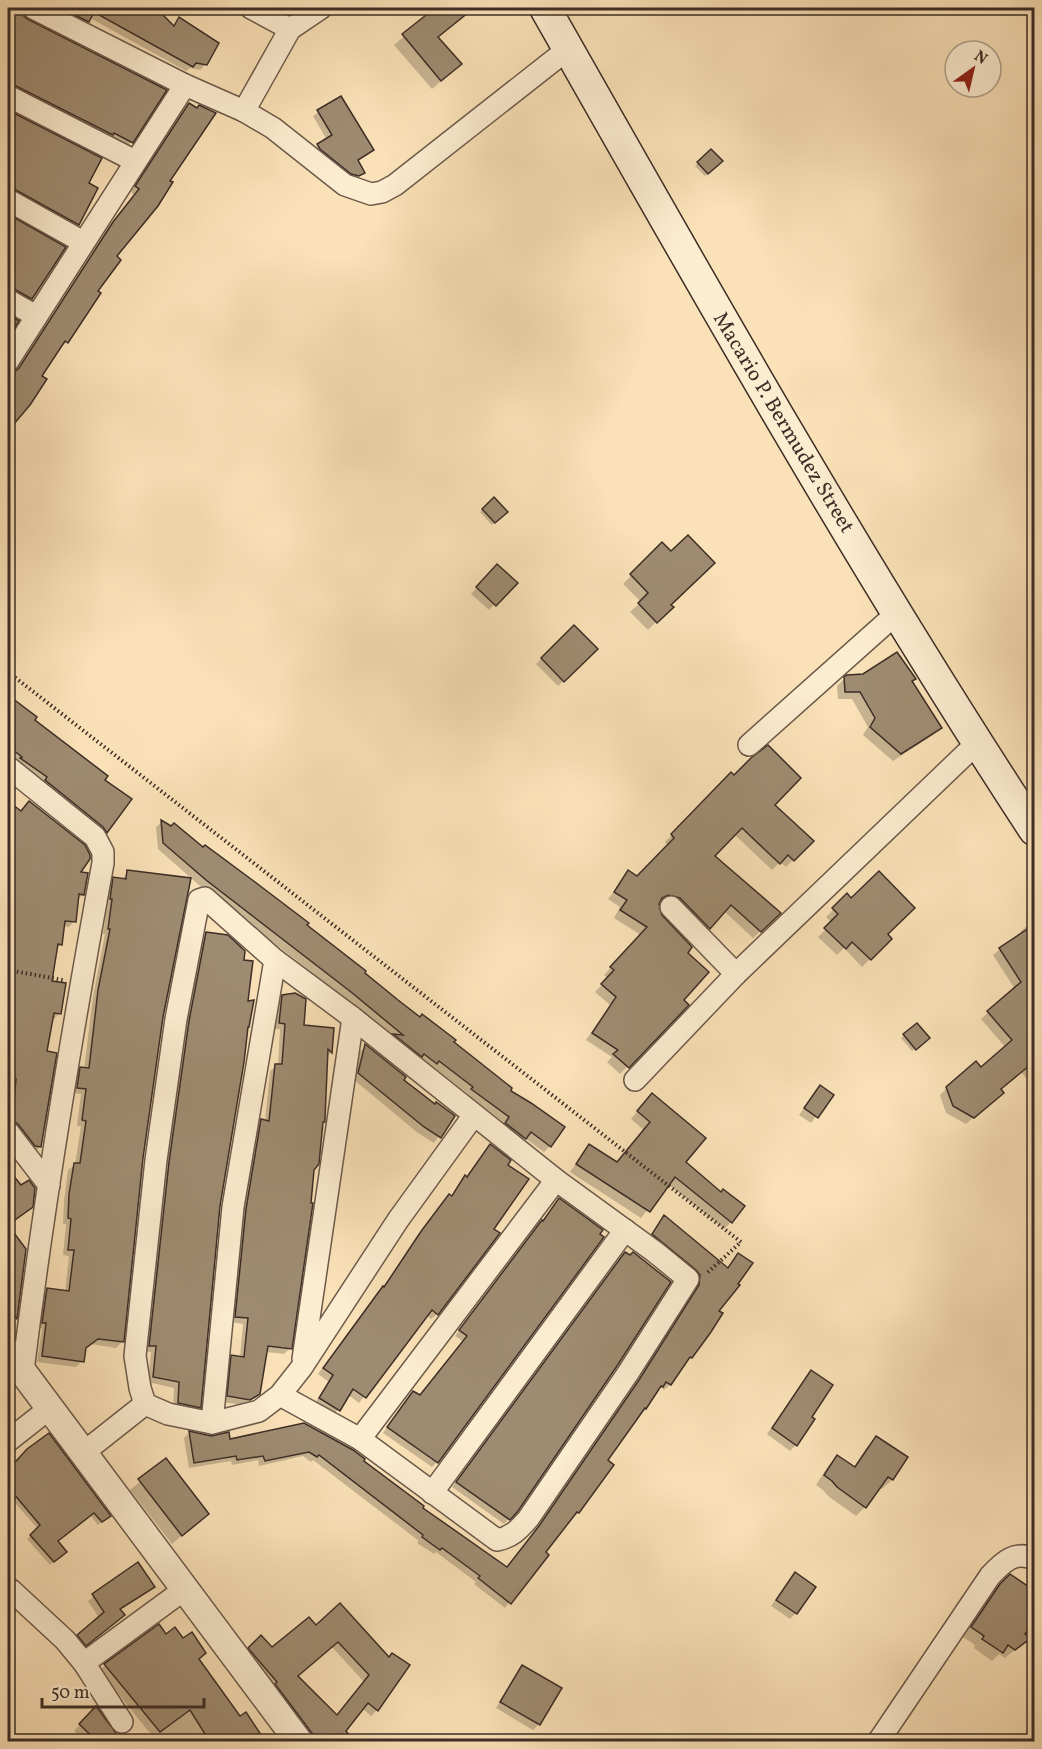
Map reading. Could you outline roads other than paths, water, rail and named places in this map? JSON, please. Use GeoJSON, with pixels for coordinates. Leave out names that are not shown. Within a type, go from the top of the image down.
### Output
{"type":"FeatureCollection","features":[{"type":"Feature","properties":{"kind":"main road","name":"Macario P. Bermudez Street"},"geometry":{"type":"LineString","coordinates":[[545,8],[741,355],[897,613],[1035,830]]}},
{"type":"Feature","properties":{"kind":"street"},"geometry":{"type":"LineString","coordinates":[[33,8],[185,85],[244,111],[273,128],[345,185],[371,194],[382,192],[395,185],[568,49]]}},
{"type":"Feature","properties":{"kind":"street"},"geometry":{"type":"LineString","coordinates":[[251,8],[290,29]]}},
{"type":"Feature","properties":{"kind":"street"},"geometry":{"type":"LineString","coordinates":[[244,111],[290,29],[321,8]]}},
{"type":"Feature","properties":{"kind":"street"},"geometry":{"type":"LineString","coordinates":[[8,361],[185,85]]}},
{"type":"Feature","properties":{"kind":"street"},"geometry":{"type":"LineString","coordinates":[[8,96],[135,161]]}},
{"type":"Feature","properties":{"kind":"street"},"geometry":{"type":"LineString","coordinates":[[8,200],[83,242]]}},
{"type":"Feature","properties":{"kind":"street"},"geometry":{"type":"LineString","coordinates":[[8,300],[36,316]]}},
{"type":"Feature","properties":{"kind":"street"},"geometry":{"type":"LineString","coordinates":[[749,745],[897,613]]}},
{"type":"Feature","properties":{"kind":"street"},"geometry":{"type":"LineString","coordinates":[[635,1080],[736,974],[978,743]]}},
{"type":"Feature","properties":{"kind":"street"},"geometry":{"type":"LineString","coordinates":[[8,767],[95,837],[103,852],[104,863],[81,984],[49,1185],[15,1361],[299,1742]]}},
{"type":"Feature","properties":{"kind":"street"},"geometry":{"type":"LineString","coordinates":[[280,1395],[360,1439],[498,1540],[507,1538],[518,1531],[528,1519],[628,1373],[688,1278],[556,1180],[353,1018],[275,960],[205,898],[199,900],[176,1018],[156,1160],[135,1356],[145,1404],[168,1414],[212,1423],[259,1411],[280,1395],[302,1366],[398,1220],[474,1115]]}},
{"type":"Feature","properties":{"kind":"street"},"geometry":{"type":"LineString","coordinates":[[671,907],[736,974]]}},
{"type":"Feature","properties":{"kind":"street"},"geometry":{"type":"LineString","coordinates":[[212,1423],[233,1208],[275,960]]}},
{"type":"Feature","properties":{"kind":"street"},"geometry":{"type":"LineString","coordinates":[[302,1366],[353,1018]]}},
{"type":"Feature","properties":{"kind":"street"},"geometry":{"type":"LineString","coordinates":[[8,1132],[49,1185]]}},
{"type":"Feature","properties":{"kind":"street"},"geometry":{"type":"LineString","coordinates":[[360,1439],[556,1180]]}},
{"type":"Feature","properties":{"kind":"street"},"geometry":{"type":"LineString","coordinates":[[432,1493],[625,1230]]}},
{"type":"Feature","properties":{"kind":"street"},"geometry":{"type":"LineString","coordinates":[[83,1453],[145,1404]]}},
{"type":"Feature","properties":{"kind":"street"},"geometry":{"type":"LineString","coordinates":[[8,1441],[50,1408]]}},
{"type":"Feature","properties":{"kind":"street"},"geometry":{"type":"LineString","coordinates":[[878,1742],[990,1576],[1002,1563],[1014,1556],[1027,1556],[1035,1560]]}},
{"type":"Feature","properties":{"kind":"street"},"geometry":{"type":"LineString","coordinates":[[84,1663],[185,1589]]}},
{"type":"Feature","properties":{"kind":"street"},"geometry":{"type":"LineString","coordinates":[[11,1590],[65,1640],[84,1663],[122,1722]]}}]}
